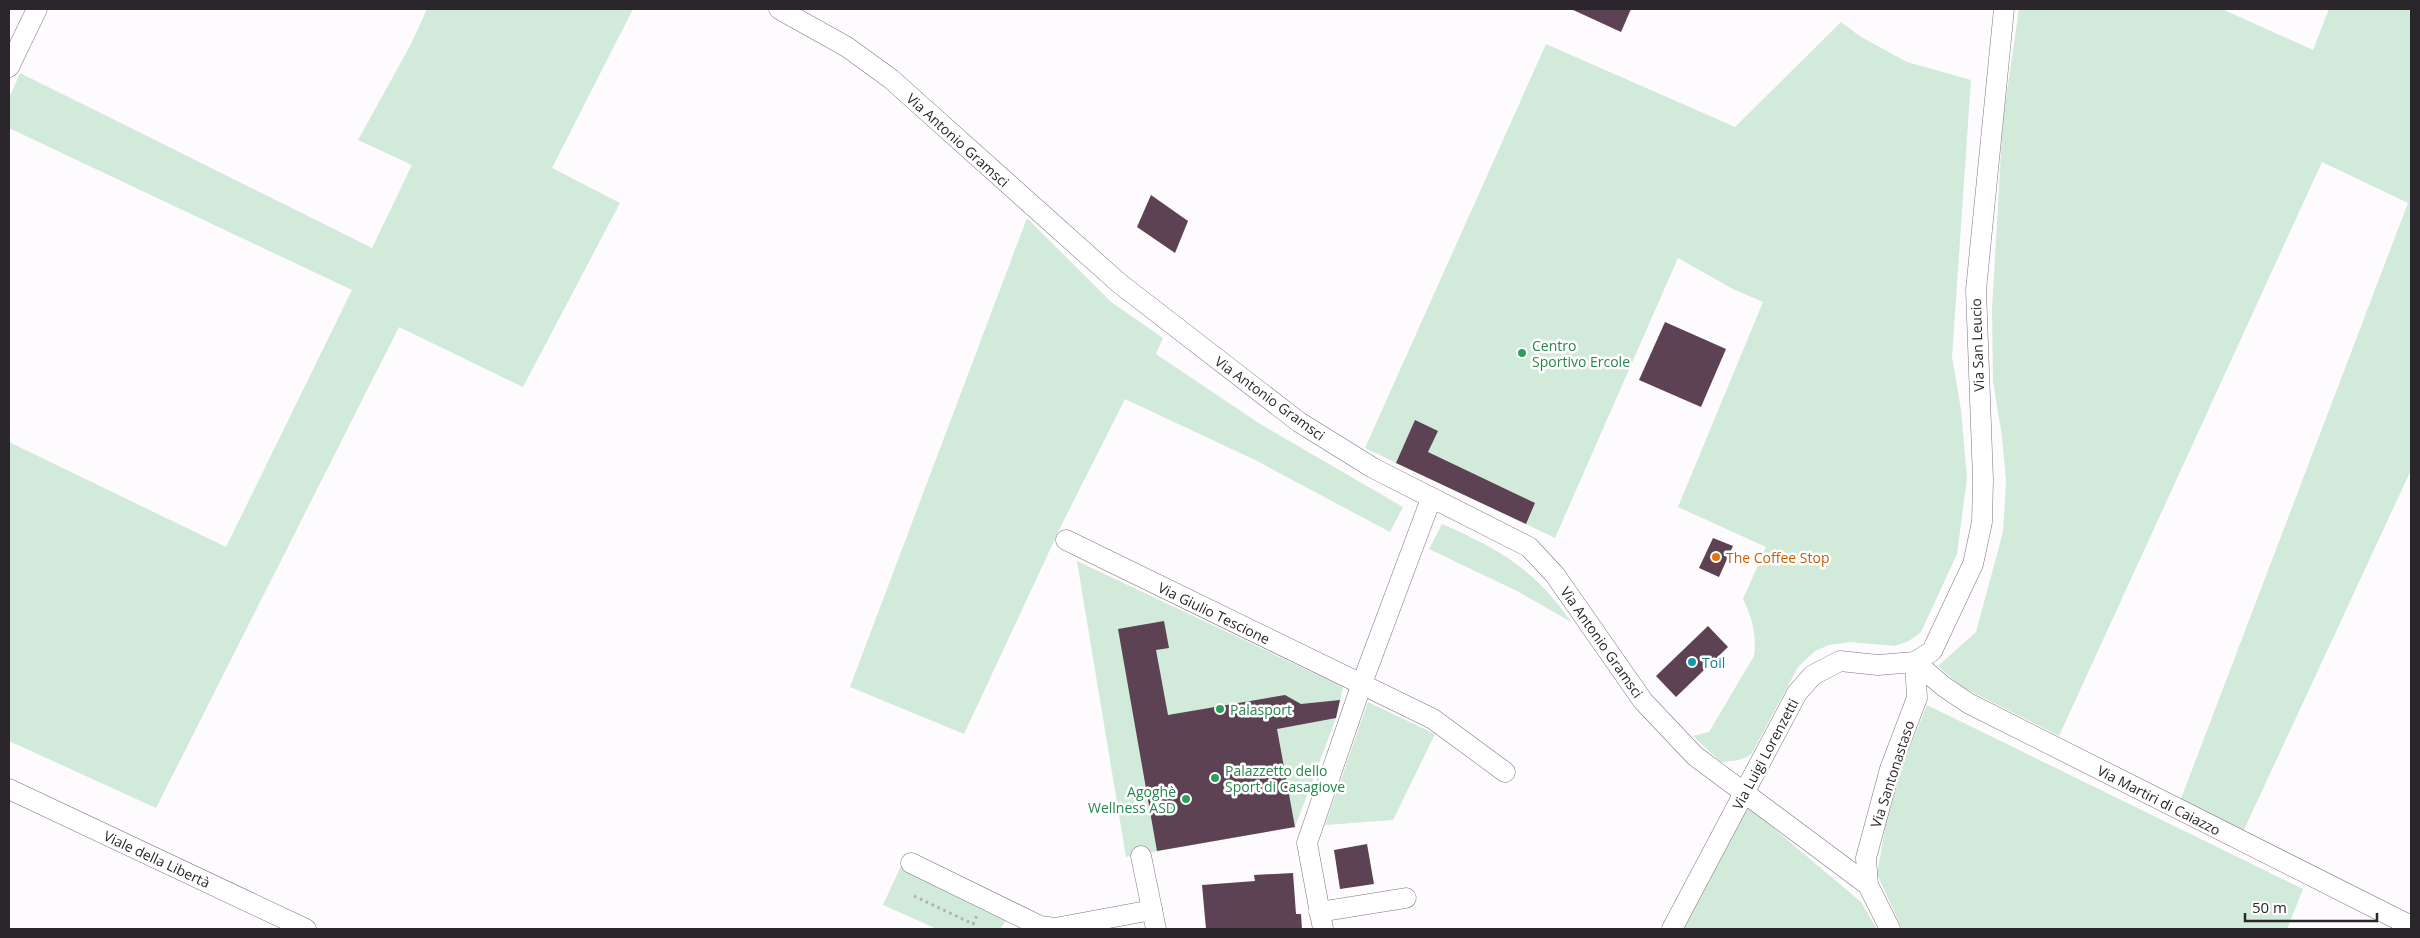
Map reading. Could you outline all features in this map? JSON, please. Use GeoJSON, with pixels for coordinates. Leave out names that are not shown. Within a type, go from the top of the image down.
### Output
{"type":"FeatureCollection","features":[{"type":"Feature","properties":{"kind":"street"},"geometry":{"type":"LineString","coordinates":[[9,67],[37,9]]}},
{"type":"Feature","properties":{"kind":"street","name":"Via Antonio Gramsci"},"geometry":{"type":"LineString","coordinates":[[779,9],[847,47],[891,80],[1119,283],[1299,422],[1373,468],[1431,499],[1489,525],[1528,547],[1555,575],[1643,701],[1695,756],[1743,794]]}},
{"type":"Feature","properties":{"kind":"street","name":"Via San Leucio"},"geometry":{"type":"LineString","coordinates":[[1915,662],[1932,651],[1972,564],[1982,522],[1983,480],[1976,290],[2004,9]]}},
{"type":"Feature","properties":{"kind":"street"},"geometry":{"type":"LineString","coordinates":[[1406,898],[1321,921],[1307,843],[1431,499]]}},
{"type":"Feature","properties":{"kind":"street","name":"Via Giulio Tescione"},"geometry":{"type":"LineString","coordinates":[[1066,540],[1433,719],[1505,772]]}},
{"type":"Feature","properties":{"kind":"street","name":"Via Luigi Lorenzetti"},"geometry":{"type":"LineString","coordinates":[[1672,929],[1797,693],[1813,675],[1840,662],[1878,665],[1915,662]]}},
{"type":"Feature","properties":{"kind":"street","name":"Via Santonastaso"},"geometry":{"type":"LineString","coordinates":[[1890,929],[1868,885],[1866,858],[1890,769],[1917,698],[1915,662]]}},
{"type":"Feature","properties":{"kind":"street","name":"Via Martiri di Caiazzo"},"geometry":{"type":"LineString","coordinates":[[1915,662],[1942,686],[1968,703],[2411,926]]}},
{"type":"Feature","properties":{"kind":"street","name":"Viale della Libertà"},"geometry":{"type":"LineString","coordinates":[[9,789],[306,929]]}},
{"type":"Feature","properties":{"kind":"street","name":"Via Santonastaso"},"geometry":{"type":"LineString","coordinates":[[1743,794],[1868,885]]}},
{"type":"Feature","properties":{"kind":"street"},"geometry":{"type":"LineString","coordinates":[[911,863],[1040,926],[1055,928],[1154,920],[1141,856]]}},
{"type":"Feature","properties":{"kind":"path"},"geometry":{"type":"LineString","coordinates":[[914,896],[973,924],[984,899]]}},
{"type":"Feature","properties":{"kind":"green space"},"geometry":{"type":"Polygon","coordinates":[[[427,9],[633,9],[552,168],[620,203],[523,387],[399,327],[156,808],[9,741],[9,442],[226,547],[352,290],[9,128],[9,98],[20,73],[372,248],[412,165],[358,140],[411,44],[427,9]]]}},
{"type":"Feature","properties":{"kind":"green space"},"geometry":{"type":"Polygon","coordinates":[[[2019,9],[2222,9],[2313,50],[2329,9],[2411,9],[2411,470],[2242,834],[2179,804],[2408,203],[2322,162],[2059,736],[1962,687],[1938,666],[1976,632],[2003,532],[2006,481],[2002,436],[1993,382],[1992,309],[2003,118],[2019,9]]]}},
{"type":"Feature","properties":{"kind":"green space"},"geometry":{"type":"Polygon","coordinates":[[[1841,22],[1861,37],[1907,62],[1971,80],[1952,357],[1961,410],[1967,478],[1957,554],[1921,632],[1909,641],[1895,646],[1850,642],[1829,645],[1815,651],[1798,667],[1752,753],[1742,759],[1721,762],[1693,736],[1709,732],[1754,656],[1755,641],[1753,627],[1743,599],[1766,547],[1678,507],[1763,302],[1733,289],[1678,258],[1555,538],[1365,448],[1546,44],[1735,127],[1841,22]]]}},
{"type":"Feature","properties":{"kind":"green space"},"geometry":{"type":"Polygon","coordinates":[[[1027,218],[1111,302],[1163,338],[1156,354],[1260,424],[1403,507],[1390,532],[1255,460],[1125,399],[1062,524],[964,734],[850,687],[1027,218]]]}},
{"type":"Feature","properties":{"kind":"green space"},"geometry":{"type":"Polygon","coordinates":[[[1442,524],[1481,542],[1515,563],[1544,589],[1571,622],[1517,591],[1429,549],[1442,524]]]}},
{"type":"Feature","properties":{"kind":"green space","name":"Palasport"},"geometry":{"type":"Polygon","coordinates":[[[1077,561],[1343,687],[1336,718],[1295,827],[1126,857],[1077,561]]]}},
{"type":"Feature","properties":{"kind":"green space"},"geometry":{"type":"Polygon","coordinates":[[[1368,702],[1435,734],[1393,820],[1325,825],[1368,702]]]}},
{"type":"Feature","properties":{"kind":"green space"},"geometry":{"type":"Polygon","coordinates":[[[1927,705],[2303,889],[2287,929],[1902,929],[1877,874],[1889,806],[1897,779],[1927,705]]]}},
{"type":"Feature","properties":{"kind":"green space"},"geometry":{"type":"Polygon","coordinates":[[[1747,806],[1861,902],[1877,929],[1683,929],[1747,806]]]}},
{"type":"Feature","properties":{"kind":"green space"},"geometry":{"type":"Polygon","coordinates":[[[901,866],[1008,918],[1000,929],[937,929],[883,905],[901,866]]]}},
{"type":"Feature","properties":{"kind":"building"},"geometry":{"type":"Polygon","coordinates":[[[1571,9],[1631,9],[1621,32],[1571,9]]]}},
{"type":"Feature","properties":{"kind":"building"},"geometry":{"type":"Polygon","coordinates":[[[1151,195],[1188,221],[1175,253],[1137,227],[1151,195]]]}},
{"type":"Feature","properties":{"kind":"building"},"geometry":{"type":"Polygon","coordinates":[[[1665,322],[1726,349],[1701,407],[1639,380],[1665,322]]]}},
{"type":"Feature","properties":{"kind":"building"},"geometry":{"type":"Polygon","coordinates":[[[1415,420],[1438,431],[1428,452],[1535,503],[1526,524],[1396,463],[1415,420]]]}},
{"type":"Feature","properties":{"kind":"building","name":"The Coffee Stop"},"geometry":{"type":"Polygon","coordinates":[[[1713,538],[1733,546],[1719,577],[1699,568],[1713,538]]]}},
{"type":"Feature","properties":{"kind":"building","name":"Palazzetto dello Sport di Casagiove"},"geometry":{"type":"Polygon","coordinates":[[[1164,621],[1169,648],[1156,650],[1168,715],[1285,695],[1301,704],[1340,700],[1336,718],[1277,729],[1295,827],[1157,851],[1118,629],[1164,621]]]}},
{"type":"Feature","properties":{"kind":"building","name":"Toil"},"geometry":{"type":"Polygon","coordinates":[[[1708,626],[1728,647],[1676,697],[1656,676],[1708,626]]]}},
{"type":"Feature","properties":{"kind":"building"},"geometry":{"type":"Polygon","coordinates":[[[1367,844],[1374,884],[1340,889],[1334,850],[1367,844]]]}},
{"type":"Feature","properties":{"kind":"building"},"geometry":{"type":"Polygon","coordinates":[[[1293,873],[1296,914],[1301,914],[1302,929],[1206,929],[1202,885],[1255,881],[1254,875],[1293,873]]]}},
{"type":"Feature","properties":{"kind":"place","name":"Centro Sportivo Ercole"},"geometry":{"type":"Point","coordinates":[1522,353]}},
{"type":"Feature","properties":{"kind":"place","name":"The Coffee Stop"},"geometry":{"type":"Point","coordinates":[1716,557]}},
{"type":"Feature","properties":{"kind":"place","name":"Toil"},"geometry":{"type":"Point","coordinates":[1692,662]}},
{"type":"Feature","properties":{"kind":"place","name":"Palasport"},"geometry":{"type":"Point","coordinates":[1220,709]}},
{"type":"Feature","properties":{"kind":"place","name":"Palazzetto dello Sport di Casagiove"},"geometry":{"type":"Point","coordinates":[1215,778]}},
{"type":"Feature","properties":{"kind":"place","name":"Agoghè Wellness ASD"},"geometry":{"type":"Point","coordinates":[1186,799]}}]}
